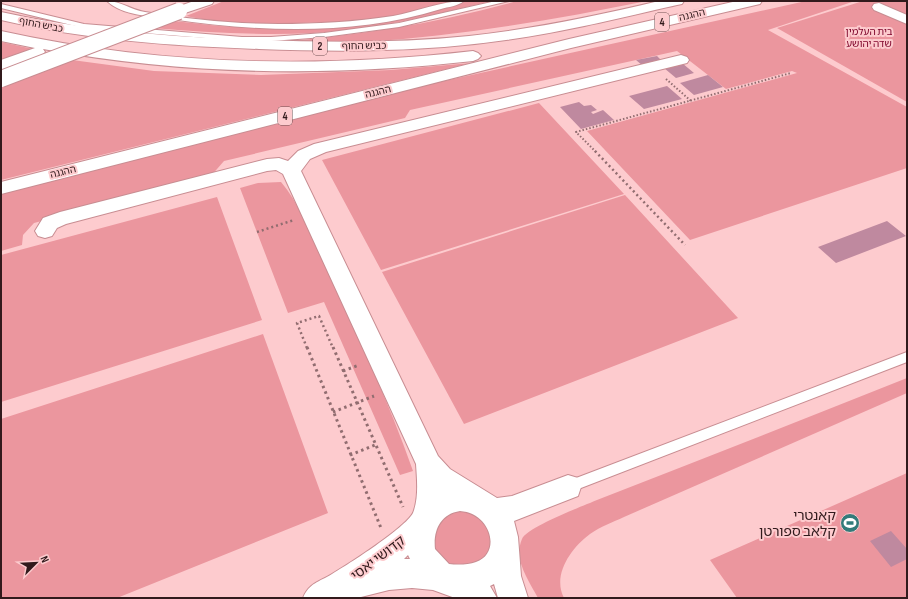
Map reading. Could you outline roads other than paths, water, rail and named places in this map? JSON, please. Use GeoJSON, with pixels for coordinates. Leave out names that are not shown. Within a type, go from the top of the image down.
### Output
{"type":"FeatureCollection","features":[{"type":"Feature","properties":{"kind":"main road"},"geometry":{"type":"LineString","coordinates":[[1,66],[37,52],[174,6],[207,1]]}},
{"type":"Feature","properties":{"kind":"main road"},"geometry":{"type":"LineString","coordinates":[[637,10],[664,1]]}},
{"type":"Feature","properties":{"kind":"main road","name":"כביש החוף"},"geometry":{"type":"LineString","coordinates":[[1,16],[52,28],[144,39],[257,45],[352,47],[412,45],[472,40],[543,30],[677,1]]}},
{"type":"Feature","properties":{"kind":"main road","name":"ההגנה"},"geometry":{"type":"LineString","coordinates":[[1,188],[569,44],[755,1]]}},
{"type":"Feature","properties":{"kind":"main road"},"geometry":{"type":"LineString","coordinates":[[1,79],[174,6]]}},
{"type":"Feature","properties":{"kind":"main road"},"geometry":{"type":"LineString","coordinates":[[879,8],[907,20]]}},
{"type":"Feature","properties":{"kind":"main road","name":"כביש החוף"},"geometry":{"type":"LineString","coordinates":[[1,36],[35,44],[128,58],[203,63],[299,66],[446,59],[569,44]]}},
{"type":"Feature","properties":{"kind":"main road"},"geometry":{"type":"LineString","coordinates":[[291,170],[304,155],[320,148],[681,60]]}},
{"type":"Feature","properties":{"kind":"main road"},"geometry":{"type":"LineString","coordinates":[[45,231],[50,223],[60,219],[267,165],[279,164],[291,170],[428,464],[441,478],[484,507],[499,521],[504,532],[506,576],[513,598]]}},
{"type":"Feature","properties":{"kind":"main road"},"geometry":{"type":"LineString","coordinates":[[414,517],[430,496],[428,464]]}},
{"type":"Feature","properties":{"kind":"main road"},"geometry":{"type":"LineString","coordinates":[[414,517],[429,513],[447,501],[456,499],[484,507],[512,509],[568,487]]}},
{"type":"Feature","properties":{"kind":"main road"},"geometry":{"type":"LineString","coordinates":[[414,517],[422,554],[428,564],[438,574],[475,592],[482,598]]}},
{"type":"Feature","properties":{"kind":"main road","name":"קדושי יאסי"},"geometry":{"type":"LineString","coordinates":[[324,595],[382,558],[414,517]]}},
{"type":"Feature","properties":{"kind":"main road"},"geometry":{"type":"LineString","coordinates":[[447,578],[475,578],[491,570],[502,556],[504,545]]}},
{"type":"Feature","properties":{"kind":"main road","name":"קדושי יאסי"},"geometry":{"type":"LineString","coordinates":[[324,595],[389,575],[426,574],[447,578]]}},
{"type":"Feature","properties":{"kind":"lane"},"geometry":{"type":"LineString","coordinates":[[111,1],[134,11],[185,20],[244,26],[325,24],[362,21],[414,14],[460,1]]}},
{"type":"Feature","properties":{"kind":"lane"},"geometry":{"type":"LineString","coordinates":[[1,6],[84,26],[234,38],[271,39],[324,35],[399,25],[505,1]]}},
{"type":"Feature","properties":{"kind":"lane"},"geometry":{"type":"LineString","coordinates":[[568,487],[907,357]]}},
{"type":"Feature","properties":{"kind":"place","name":"קאנטרי קלאב ספורטן"},"geometry":{"type":"Point","coordinates":[850,523]}},
{"type":"Feature","properties":{"kind":"park label","name":"בית העלמין שדה יהושע"},"geometry":{"type":"Point","coordinates":[869,38]}}]}
